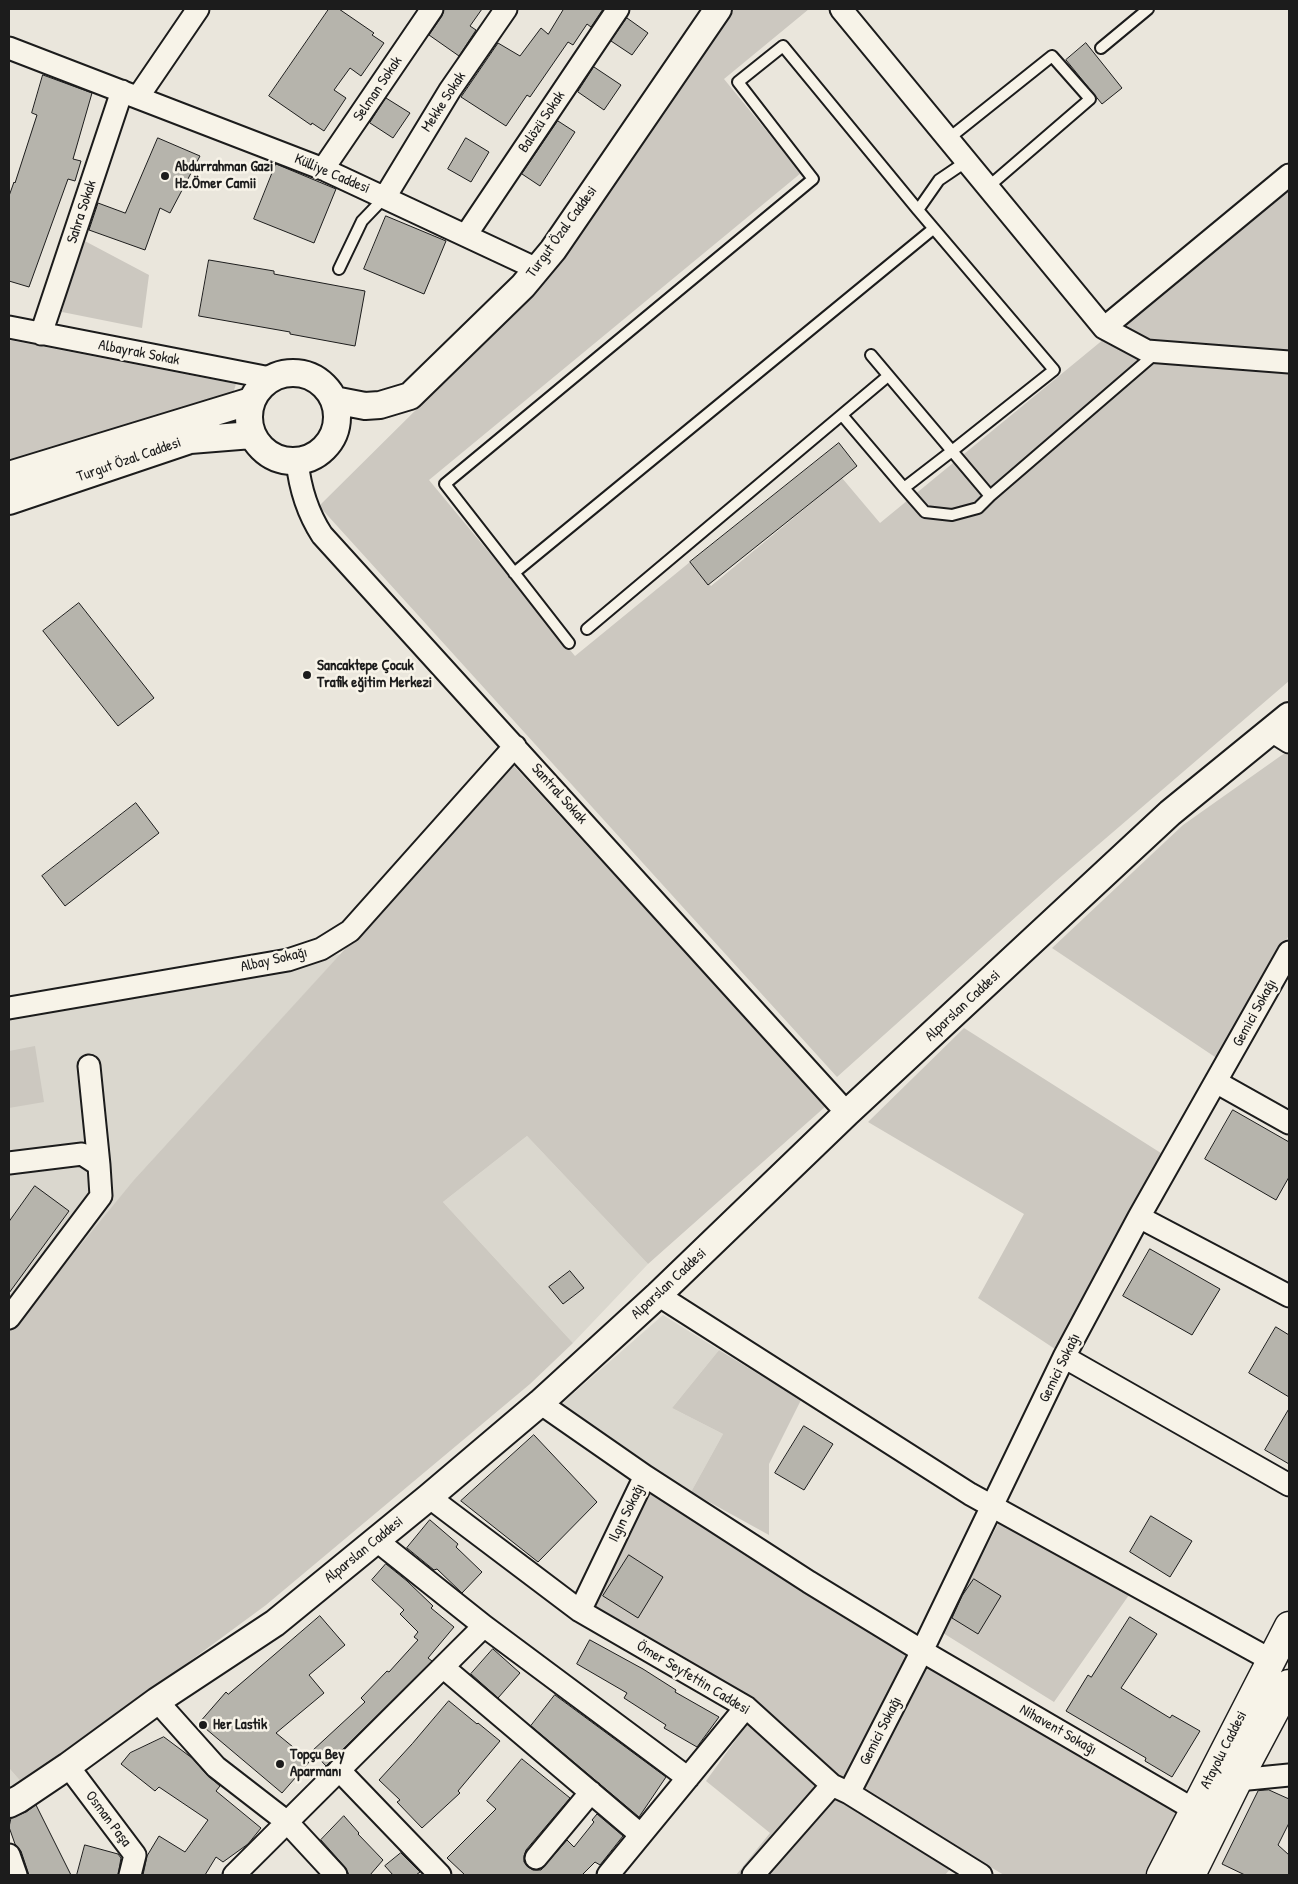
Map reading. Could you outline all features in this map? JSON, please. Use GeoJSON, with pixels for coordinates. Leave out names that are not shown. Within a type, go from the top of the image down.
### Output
{"type":"FeatureCollection","features":[{"type":"Feature","properties":{"kind":"main road","name":"Atayolu Caddesi"},"geometry":{"type":"LineString","coordinates":[[1160,1875],[1289,1626]]}},
{"type":"Feature","properties":{"kind":"main road","name":"Atayolu Caddesi"},"geometry":{"type":"LineString","coordinates":[[1198,1873],[1238,1780],[1282,1706],[1289,1684]]}},
{"type":"Feature","properties":{"kind":"street","name":"Sahra Sokak"},"geometry":{"type":"LineString","coordinates":[[41,334],[130,94],[198,9]]}},
{"type":"Feature","properties":{"kind":"street","name":"Selman Sokak"},"geometry":{"type":"LineString","coordinates":[[323,169],[432,9]]}},
{"type":"Feature","properties":{"kind":"street","name":"Mekke Sokak"},"geometry":{"type":"LineString","coordinates":[[385,197],[450,90],[506,9]]}},
{"type":"Feature","properties":{"kind":"street","name":"Balözü Sokak"},"geometry":{"type":"LineString","coordinates":[[466,235],[618,9]]}},
{"type":"Feature","properties":{"kind":"street","name":"Turgut Özal Caddesi"},"geometry":{"type":"LineString","coordinates":[[334,400],[365,406],[380,405],[410,396],[537,269],[553,250],[718,9]]}},
{"type":"Feature","properties":{"kind":"street"},"geometry":{"type":"LineString","coordinates":[[840,9],[1104,328],[1147,351],[1289,362]]}},
{"type":"Feature","properties":{"kind":"street","name":"Külliye Caddesi"},"geometry":{"type":"LineString","coordinates":[[9,48],[323,169],[537,269]]}},
{"type":"Feature","properties":{"kind":"street"},"geometry":{"type":"LineString","coordinates":[[1104,328],[1289,175]]}},
{"type":"Feature","properties":{"kind":"street","name":"Albayrak Sokak"},"geometry":{"type":"LineString","coordinates":[[9,327],[270,378]]}},
{"type":"Feature","properties":{"kind":"street"},"geometry":{"type":"LineString","coordinates":[[300,372],[314,377],[326,387],[334,400],[338,415],[336,430],[330,443],[319,453],[307,459],[296,461],[278,459],[266,453],[252,435],[248,415],[251,401],[258,388],[270,378],[284,373],[300,372]]}},
{"type":"Feature","properties":{"kind":"street","name":"Turgut Özal Caddesi"},"geometry":{"type":"LineString","coordinates":[[9,475],[251,401]]}},
{"type":"Feature","properties":{"kind":"street","name":"Turgut Özal Caddesi"},"geometry":{"type":"LineString","coordinates":[[9,501],[190,440],[252,435]]}},
{"type":"Feature","properties":{"kind":"street","name":"Santral Sokak"},"geometry":{"type":"LineString","coordinates":[[296,461],[304,501],[312,520],[322,535],[847,1113]]}},
{"type":"Feature","properties":{"kind":"street","name":"Alparslan Caddesi"},"geometry":{"type":"LineString","coordinates":[[12,1797],[68,1766],[157,1701],[275,1623],[429,1498],[540,1403],[658,1295],[847,1113],[1170,813],[1283,729]]}},
{"type":"Feature","properties":{"kind":"street","name":"Albay Sokağı"},"geometry":{"type":"LineString","coordinates":[[9,1008],[288,960],[321,948],[350,931],[515,746]]}},
{"type":"Feature","properties":{"kind":"street","name":"Gemici Sokağı"},"geometry":{"type":"LineString","coordinates":[[753,1875],[841,1789],[922,1651],[1064,1357],[1139,1217],[1289,952]]}},
{"type":"Feature","properties":{"kind":"street"},"geometry":{"type":"LineString","coordinates":[[9,1318],[101,1196],[89,1066]]}},
{"type":"Feature","properties":{"kind":"street"},"geometry":{"type":"LineString","coordinates":[[1216,1082],[1289,1123]]}},
{"type":"Feature","properties":{"kind":"street"},"geometry":{"type":"LineString","coordinates":[[9,1163],[82,1154],[99,1164]]}},
{"type":"Feature","properties":{"kind":"street"},"geometry":{"type":"LineString","coordinates":[[1139,1217],[1289,1296]]}},
{"type":"Feature","properties":{"kind":"street"},"geometry":{"type":"LineString","coordinates":[[658,1295],[970,1494],[1271,1660]]}},
{"type":"Feature","properties":{"kind":"street"},"geometry":{"type":"LineString","coordinates":[[1064,1357],[1289,1485]]}},
{"type":"Feature","properties":{"kind":"street","name":"Ilgın Sokağı"},"geometry":{"type":"LineString","coordinates":[[540,1403],[645,1476],[580,1611]]}},
{"type":"Feature","properties":{"kind":"street","name":"Nihavent Sokağı"},"geometry":{"type":"LineString","coordinates":[[645,1476],[809,1582],[922,1651],[1193,1809]]}},
{"type":"Feature","properties":{"kind":"street","name":"Ömer Seyfettin Caddesi"},"geometry":{"type":"LineString","coordinates":[[429,1498],[580,1611],[746,1706],[841,1789],[969,1872]]}},
{"type":"Feature","properties":{"kind":"street"},"geometry":{"type":"LineString","coordinates":[[376,1540],[484,1626],[688,1778]]}},
{"type":"Feature","properties":{"kind":"street"},"geometry":{"type":"LineString","coordinates":[[234,1875],[484,1626]]}},
{"type":"Feature","properties":{"kind":"street"},"geometry":{"type":"LineString","coordinates":[[443,1667],[641,1835]]}},
{"type":"Feature","properties":{"kind":"street"},"geometry":{"type":"LineString","coordinates":[[157,1701],[216,1767],[287,1822],[336,1875]]}},
{"type":"Feature","properties":{"kind":"street"},"geometry":{"type":"LineString","coordinates":[[608,1875],[746,1706]]}},
{"type":"Feature","properties":{"kind":"street","name":"Osman Paşa"},"geometry":{"type":"LineString","coordinates":[[68,1766],[135,1855],[130,1875]]}},
{"type":"Feature","properties":{"kind":"street"},"geometry":{"type":"LineString","coordinates":[[340,1770],[440,1875]]}},
{"type":"Feature","properties":{"kind":"street"},"geometry":{"type":"LineString","coordinates":[[1238,1780],[1289,1775]]}},
{"type":"Feature","properties":{"kind":"street"},"geometry":{"type":"LineString","coordinates":[[536,1858],[590,1792]]}},
{"type":"Feature","properties":{"kind":"street"},"geometry":{"type":"LineString","coordinates":[[9,1855],[16,1875]]}},
{"type":"Feature","properties":{"kind":"lane"},"geometry":{"type":"LineString","coordinates":[[1101,48],[1148,9]]}},
{"type":"Feature","properties":{"kind":"lane"},"geometry":{"type":"LineString","coordinates":[[569,643],[444,484],[814,179],[738,82],[783,46],[933,229],[1054,370],[904,488]]}},
{"type":"Feature","properties":{"kind":"lane"},"geometry":{"type":"LineString","coordinates":[[948,139],[1052,56],[1090,99],[988,187]]}},
{"type":"Feature","properties":{"kind":"lane"},"geometry":{"type":"LineString","coordinates":[[918,210],[940,180],[966,161]]}},
{"type":"Feature","properties":{"kind":"lane"},"geometry":{"type":"LineString","coordinates":[[339,269],[362,221],[385,197]]}},
{"type":"Feature","properties":{"kind":"lane"},"geometry":{"type":"LineString","coordinates":[[514,573],[933,229]]}},
{"type":"Feature","properties":{"kind":"lane"},"geometry":{"type":"LineString","coordinates":[[842,415],[925,512],[952,515],[978,508],[1158,352]]}},
{"type":"Feature","properties":{"kind":"lane"},"geometry":{"type":"LineString","coordinates":[[871,355],[990,496]]}},
{"type":"Feature","properties":{"kind":"lane"},"geometry":{"type":"LineString","coordinates":[[587,630],[888,376]]}},
{"type":"Feature","properties":{"kind":"shaded area"},"geometry":{"type":"Polygon","coordinates":[[[731,9],[809,9],[724,79],[801,173],[429,480],[575,656],[690,562],[711,586],[842,478],[880,523],[1289,187],[1289,681],[1056,881],[837,1077],[319,506],[543,284],[731,9]]]}},
{"type":"Feature","properties":{"kind":"shaded area"},"geometry":{"type":"Polygon","coordinates":[[[81,239],[149,275],[142,328],[62,312],[81,239]]]}},
{"type":"Feature","properties":{"kind":"shaded area"},"geometry":{"type":"Polygon","coordinates":[[[9,340],[236,384],[230,403],[9,466],[9,340]]]}},
{"type":"Feature","properties":{"kind":"shaded area"},"geometry":{"type":"Polygon","coordinates":[[[1289,750],[1289,935],[1221,1061],[1052,948],[1183,825],[1289,750]]]}},
{"type":"Feature","properties":{"kind":"shaded area"},"geometry":{"type":"Polygon","coordinates":[[[513,765],[826,1106],[648,1264],[527,1136],[443,1202],[573,1343],[530,1384],[266,1605],[23,1784],[9,1768],[9,1332],[134,1180],[513,765]]]}},
{"type":"Feature","properties":{"kind":"shaded area"},"geometry":{"type":"Polygon","coordinates":[[[341,954],[131,1185],[9,1332],[9,1014],[341,954]]]}},
{"type":"Feature","properties":{"kind":"shaded area"},"geometry":{"type":"Polygon","coordinates":[[[964,1028],[1164,1155],[1058,1351],[978,1298],[1024,1214],[868,1122],[964,1028]]]}},
{"type":"Feature","properties":{"kind":"shaded area"},"geometry":{"type":"Polygon","coordinates":[[[35,1046],[44,1102],[9,1108],[9,1051],[35,1046]]]}},
{"type":"Feature","properties":{"kind":"shaded area"},"geometry":{"type":"Polygon","coordinates":[[[527,1136],[648,1264],[573,1343],[443,1202],[527,1136]]]}},
{"type":"Feature","properties":{"kind":"shaded area"},"geometry":{"type":"Polygon","coordinates":[[[663,1315],[719,1350],[672,1408],[723,1434],[691,1492],[559,1406],[663,1315]]]}},
{"type":"Feature","properties":{"kind":"shaded area"},"geometry":{"type":"Polygon","coordinates":[[[719,1350],[801,1400],[769,1464],[769,1535],[691,1492],[723,1434],[672,1408],[719,1350]]]}},
{"type":"Feature","properties":{"kind":"shaded area"},"geometry":{"type":"Polygon","coordinates":[[[650,1488],[1184,1802],[1148,1875],[1004,1875],[965,1852],[945,1875],[736,1875],[770,1833],[706,1781],[761,1705],[594,1608],[650,1488]]]}},
{"type":"Feature","properties":{"kind":"shaded area"},"geometry":{"type":"Polygon","coordinates":[[[1000,1520],[1129,1595],[1054,1702],[943,1633],[1000,1520]]]}},
{"type":"Feature","properties":{"kind":"shaded area"},"geometry":{"type":"Polygon","coordinates":[[[9,1768],[23,1784],[9,1790],[9,1768]]]}},
{"type":"Feature","properties":{"kind":"building"},"geometry":{"type":"Polygon","coordinates":[[[329,9],[339,9],[374,33],[372,35],[384,43],[361,76],[350,68],[334,90],[346,98],[324,131],[312,123],[311,125],[269,96],[329,9]]]}},
{"type":"Feature","properties":{"kind":"building"},"geometry":{"type":"Polygon","coordinates":[[[444,9],[482,9],[470,26],[476,30],[459,56],[429,35],[442,16],[444,9]]]}},
{"type":"Feature","properties":{"kind":"building"},"geometry":{"type":"Polygon","coordinates":[[[564,9],[603,9],[591,27],[587,24],[573,45],[568,42],[530,97],[527,95],[506,126],[461,97],[498,43],[520,56],[541,28],[548,34],[564,9]]]}},
{"type":"Feature","properties":{"kind":"building"},"geometry":{"type":"Polygon","coordinates":[[[627,18],[648,33],[632,55],[611,41],[627,18]]]}},
{"type":"Feature","properties":{"kind":"building"},"geometry":{"type":"Polygon","coordinates":[[[1086,43],[1122,88],[1102,104],[1066,60],[1086,43]]]}},
{"type":"Feature","properties":{"kind":"building"},"geometry":{"type":"Polygon","coordinates":[[[594,67],[621,85],[604,110],[578,92],[594,67]]]}},
{"type":"Feature","properties":{"kind":"building"},"geometry":{"type":"Polygon","coordinates":[[[43,75],[92,93],[73,159],[81,161],[75,181],[68,179],[29,287],[9,281],[9,196],[37,115],[32,113],[43,75]]]}},
{"type":"Feature","properties":{"kind":"building"},"geometry":{"type":"Polygon","coordinates":[[[386,98],[410,113],[393,138],[370,123],[386,98]]]}},
{"type":"Feature","properties":{"kind":"building"},"geometry":{"type":"Polygon","coordinates":[[[558,121],[575,132],[540,186],[522,174],[558,121]]]}},
{"type":"Feature","properties":{"kind":"building"},"geometry":{"type":"Polygon","coordinates":[[[158,138],[200,156],[170,213],[160,208],[145,250],[89,230],[98,203],[125,213],[158,138]]]}},
{"type":"Feature","properties":{"kind":"building"},"geometry":{"type":"Polygon","coordinates":[[[466,138],[489,152],[471,182],[448,169],[466,138]]]}},
{"type":"Feature","properties":{"kind":"building"},"geometry":{"type":"Polygon","coordinates":[[[276,164],[336,189],[314,243],[254,219],[276,164]]]}},
{"type":"Feature","properties":{"kind":"building"},"geometry":{"type":"Polygon","coordinates":[[[386,216],[446,241],[424,294],[364,269],[386,216]]]}},
{"type":"Feature","properties":{"kind":"building"},"geometry":{"type":"Polygon","coordinates":[[[209,260],[274,271],[274,274],[365,291],[355,346],[199,316],[209,260]]]}},
{"type":"Feature","properties":{"kind":"building"},"geometry":{"type":"Polygon","coordinates":[[[839,443],[857,466],[708,585],[690,562],[839,443]]]}},
{"type":"Feature","properties":{"kind":"building"},"geometry":{"type":"Polygon","coordinates":[[[79,603],[154,698],[118,726],[43,631],[79,603]]]}},
{"type":"Feature","properties":{"kind":"building"},"geometry":{"type":"Polygon","coordinates":[[[136,803],[159,833],[65,906],[42,876],[136,803]]]}},
{"type":"Feature","properties":{"kind":"building"},"geometry":{"type":"Polygon","coordinates":[[[1233,1110],[1289,1142],[1289,1177],[1276,1200],[1205,1159],[1233,1110]]]}},
{"type":"Feature","properties":{"kind":"building"},"geometry":{"type":"Polygon","coordinates":[[[35,1186],[69,1211],[9,1293],[9,1222],[35,1186]]]}},
{"type":"Feature","properties":{"kind":"building"},"geometry":{"type":"Polygon","coordinates":[[[1150,1249],[1220,1289],[1192,1335],[1123,1296],[1150,1249]]]}},
{"type":"Feature","properties":{"kind":"building"},"geometry":{"type":"Polygon","coordinates":[[[570,1271],[584,1288],[563,1304],[549,1287],[570,1271]]]}},
{"type":"Feature","properties":{"kind":"building"},"geometry":{"type":"Polygon","coordinates":[[[1276,1327],[1289,1335],[1289,1397],[1249,1373],[1276,1327]]]}},
{"type":"Feature","properties":{"kind":"building"},"geometry":{"type":"Polygon","coordinates":[[[1289,1409],[1289,1464],[1265,1450],[1289,1409]]]}},
{"type":"Feature","properties":{"kind":"building"},"geometry":{"type":"Polygon","coordinates":[[[804,1426],[833,1444],[804,1490],[775,1473],[804,1426]]]}},
{"type":"Feature","properties":{"kind":"building"},"geometry":{"type":"Polygon","coordinates":[[[534,1435],[597,1502],[538,1562],[461,1501],[534,1435]]]}},
{"type":"Feature","properties":{"kind":"building"},"geometry":{"type":"Polygon","coordinates":[[[1151,1516],[1192,1541],[1170,1577],[1130,1552],[1151,1516]]]}},
{"type":"Feature","properties":{"kind":"building"},"geometry":{"type":"Polygon","coordinates":[[[430,1520],[458,1544],[456,1547],[482,1572],[462,1593],[437,1569],[434,1570],[407,1548],[430,1520]]]}},
{"type":"Feature","properties":{"kind":"building"},"geometry":{"type":"Polygon","coordinates":[[[629,1555],[663,1577],[638,1618],[603,1596],[629,1555]]]}},
{"type":"Feature","properties":{"kind":"building"},"geometry":{"type":"Polygon","coordinates":[[[386,1564],[407,1581],[433,1606],[431,1608],[454,1627],[428,1658],[432,1661],[326,1766],[312,1751],[365,1702],[361,1698],[387,1671],[389,1672],[418,1640],[414,1637],[418,1632],[400,1614],[404,1610],[372,1580],[386,1564]]]}},
{"type":"Feature","properties":{"kind":"building"},"geometry":{"type":"Polygon","coordinates":[[[974,1579],[1001,1596],[978,1634],[952,1618],[962,1596],[974,1579]]]}},
{"type":"Feature","properties":{"kind":"building"},"geometry":{"type":"Polygon","coordinates":[[[320,1616],[345,1645],[309,1675],[324,1693],[276,1733],[310,1761],[282,1793],[199,1723],[226,1692],[228,1694],[320,1616]]]}},
{"type":"Feature","properties":{"kind":"building"},"geometry":{"type":"Polygon","coordinates":[[[1130,1617],[1157,1634],[1121,1688],[1170,1718],[1172,1715],[1200,1731],[1172,1777],[1145,1761],[1146,1758],[1066,1711],[1088,1675],[1091,1677],[1130,1617]]]}},
{"type":"Feature","properties":{"kind":"building"},"geometry":{"type":"Polygon","coordinates":[[[590,1640],[643,1669],[676,1690],[675,1692],[719,1717],[697,1747],[664,1728],[666,1725],[624,1698],[627,1693],[577,1664],[590,1640]]]}},
{"type":"Feature","properties":{"kind":"building"},"geometry":{"type":"Polygon","coordinates":[[[493,1649],[520,1673],[498,1698],[471,1674],[493,1649]]]}},
{"type":"Feature","properties":{"kind":"building"},"geometry":{"type":"Polygon","coordinates":[[[555,1695],[666,1777],[639,1817],[531,1726],[555,1695]]]}},
{"type":"Feature","properties":{"kind":"building"},"geometry":{"type":"Polygon","coordinates":[[[449,1701],[500,1741],[458,1791],[460,1793],[422,1828],[397,1802],[400,1800],[379,1780],[449,1701]]]}},
{"type":"Feature","properties":{"kind":"building"},"geometry":{"type":"Polygon","coordinates":[[[164,1737],[192,1758],[220,1786],[216,1791],[261,1828],[248,1844],[223,1862],[216,1857],[205,1875],[143,1875],[147,1856],[159,1836],[185,1852],[208,1820],[159,1787],[155,1791],[121,1764],[130,1753],[164,1737]]]}},
{"type":"Feature","properties":{"kind":"building"},"geometry":{"type":"Polygon","coordinates":[[[522,1759],[570,1798],[526,1850],[524,1862],[533,1870],[541,1870],[567,1840],[574,1847],[594,1822],[592,1820],[597,1814],[623,1836],[600,1865],[595,1862],[582,1875],[465,1875],[447,1858],[496,1809],[487,1801],[522,1759]]]}},
{"type":"Feature","properties":{"kind":"building"},"geometry":{"type":"Polygon","coordinates":[[[1269,1790],[1289,1799],[1289,1823],[1278,1845],[1289,1855],[1289,1875],[1245,1875],[1222,1864],[1258,1791],[1269,1790]]]}},
{"type":"Feature","properties":{"kind":"building"},"geometry":{"type":"Polygon","coordinates":[[[36,1805],[71,1875],[29,1875],[21,1851],[15,1844],[9,1827],[11,1818],[26,1812],[36,1805]]]}},
{"type":"Feature","properties":{"kind":"building"},"geometry":{"type":"Polygon","coordinates":[[[344,1816],[383,1860],[370,1875],[349,1875],[345,1867],[321,1840],[344,1816]]]}},
{"type":"Feature","properties":{"kind":"building"},"geometry":{"type":"Polygon","coordinates":[[[85,1845],[118,1854],[121,1858],[118,1875],[77,1875],[85,1845]]]}},
{"type":"Feature","properties":{"kind":"building"},"geometry":{"type":"Polygon","coordinates":[[[401,1853],[420,1872],[416,1875],[393,1875],[385,1866],[401,1853]]]}},
{"type":"Feature","properties":{"kind":"place","name":"Abdurrahman Gazi Hz.Ömer Camii"},"geometry":{"type":"Point","coordinates":[165,176]}},
{"type":"Feature","properties":{"kind":"place","name":"Sancaktepe Çocuk Trafik eğitim Merkezi"},"geometry":{"type":"Point","coordinates":[307,675]}},
{"type":"Feature","properties":{"kind":"place","name":"Her Lastik"},"geometry":{"type":"Point","coordinates":[203,1725]}},
{"type":"Feature","properties":{"kind":"place","name":"Topçu Bey Aparmanı"},"geometry":{"type":"Point","coordinates":[280,1764]}}]}
